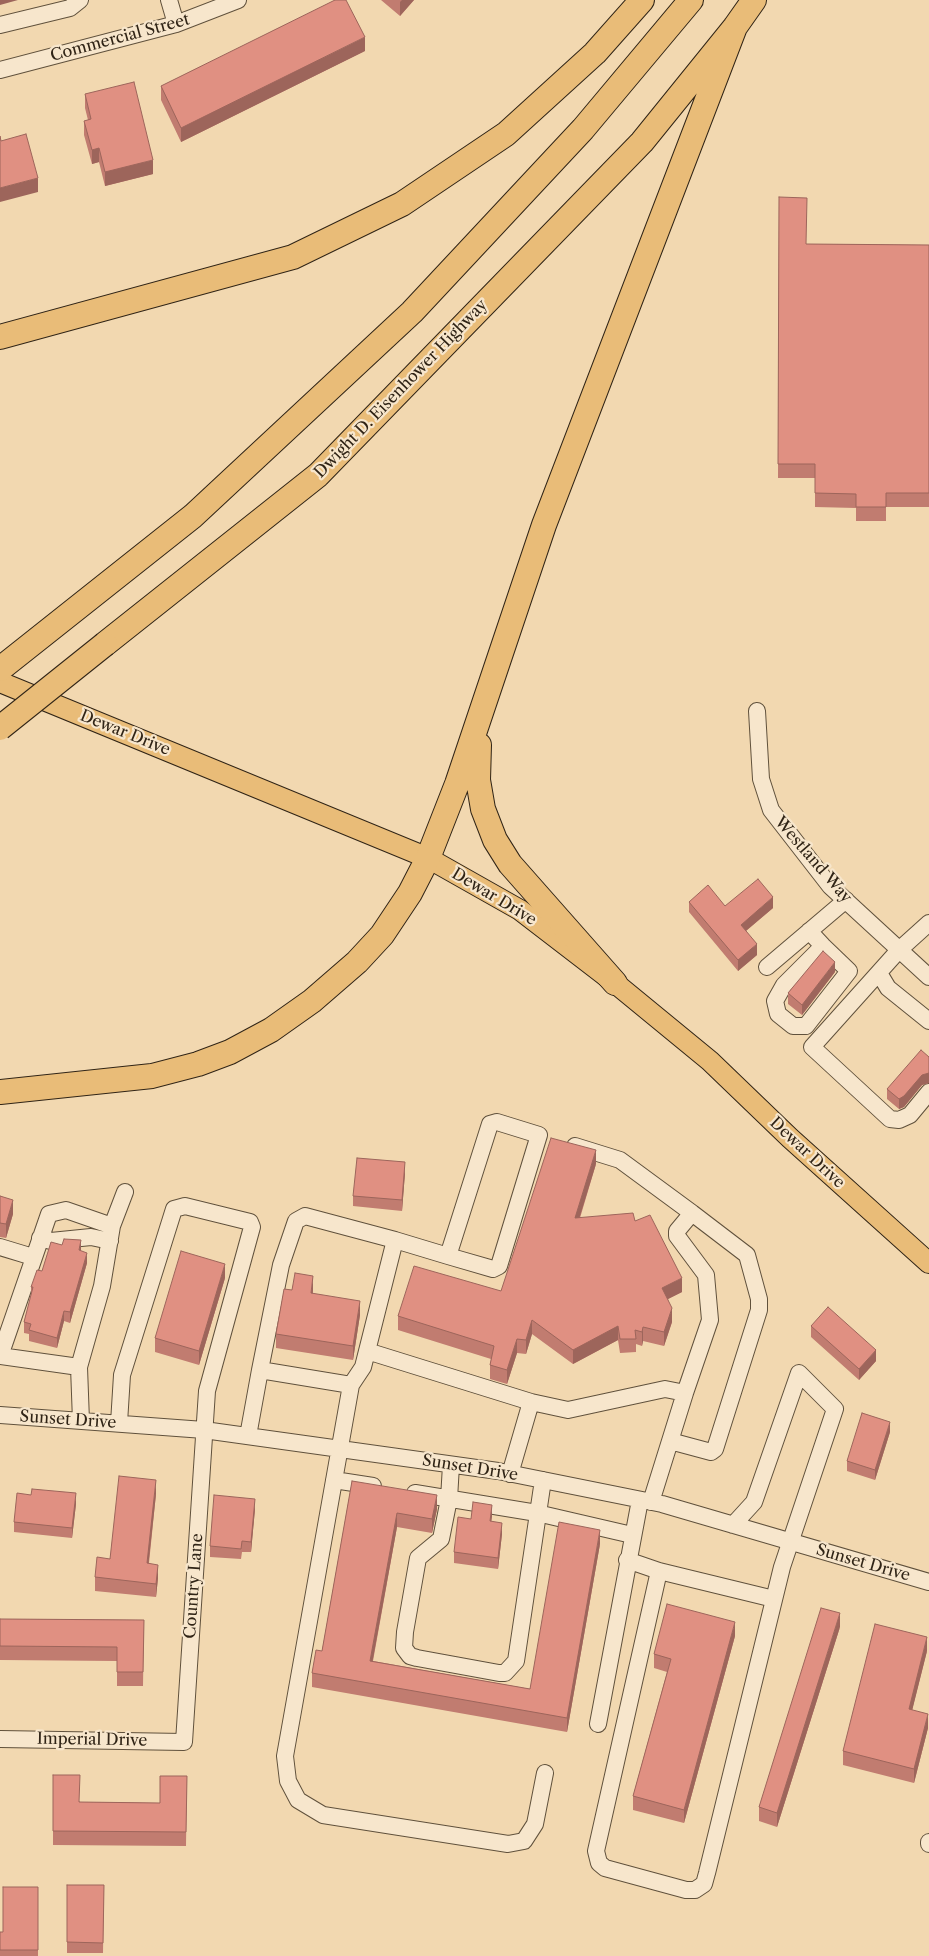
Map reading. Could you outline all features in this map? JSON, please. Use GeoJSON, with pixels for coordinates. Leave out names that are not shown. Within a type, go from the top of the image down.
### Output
{"type":"FeatureCollection","features":[{"type":"Feature","properties":{"kind":"highway"},"geometry":{"type":"LineString","coordinates":[[0,337],[293,257],[402,204],[506,134],[595,53],[642,0]]}},
{"type":"Feature","properties":{"kind":"highway"},"geometry":{"type":"LineString","coordinates":[[0,669],[193,516],[412,312],[583,128],[690,0]]}},
{"type":"Feature","properties":{"kind":"highway","name":"Dwight D. Eisenhower Highway"},"geometry":{"type":"LineString","coordinates":[[0,728],[318,475],[642,142],[735,27],[754,0]]}},
{"type":"Feature","properties":{"kind":"highway"},"geometry":{"type":"LineString","coordinates":[[0,1092],[152,1076],[198,1064],[230,1052],[271,1030],[312,1001],[358,962],[382,934],[410,893],[428,858],[479,725],[544,525],[735,27]]}},
{"type":"Feature","properties":{"kind":"highway"},"geometry":{"type":"LineString","coordinates":[[479,725],[478,780],[483,809],[495,840],[510,864],[616,983]]}},
{"type":"Feature","properties":{"kind":"main road","name":"Dewar Drive"},"geometry":{"type":"LineString","coordinates":[[0,682],[428,858],[520,910],[616,983],[710,1061],[790,1138],[929,1264]]}},
{"type":"Feature","properties":{"kind":"street"},"geometry":{"type":"LineString","coordinates":[[0,25],[70,8],[80,0]]}},
{"type":"Feature","properties":{"kind":"street"},"geometry":{"type":"LineString","coordinates":[[169,0],[176,24]]}},
{"type":"Feature","properties":{"kind":"street","name":"Commercial Street"},"geometry":{"type":"LineString","coordinates":[[0,70],[176,24],[238,0]]}},
{"type":"Feature","properties":{"kind":"street","name":"Westland Way"},"geometry":{"type":"LineString","coordinates":[[756,711],[761,778],[771,810],[830,886],[929,977]]}},
{"type":"Feature","properties":{"kind":"street"},"geometry":{"type":"LineString","coordinates":[[767,967],[846,900]]}},
{"type":"Feature","properties":{"kind":"street"},"geometry":{"type":"LineString","coordinates":[[929,923],[899,950],[812,1048],[890,1118],[899,1120],[910,1115],[929,1092]]}},
{"type":"Feature","properties":{"kind":"street"},"geometry":{"type":"LineString","coordinates":[[809,932],[849,971],[806,1026],[797,1027],[784,1020],[778,1014],[775,1000],[784,985],[823,946]]}},
{"type":"Feature","properties":{"kind":"street"},"geometry":{"type":"LineString","coordinates":[[879,973],[888,988],[929,1021]]}},
{"type":"Feature","properties":{"kind":"street"},"geometry":{"type":"LineString","coordinates":[[448,1256],[490,1124],[497,1122],[620,1160],[747,1255],[759,1299],[759,1310],[715,1449],[711,1452],[670,1441]]}},
{"type":"Feature","properties":{"kind":"street"},"geometry":{"type":"LineString","coordinates":[[248,1436],[281,1265],[296,1221],[305,1216],[493,1269],[499,1266],[539,1135]]}},
{"type":"Feature","properties":{"kind":"street"},"geometry":{"type":"LineString","coordinates":[[81,1421],[79,1367],[102,1286],[111,1234],[124,1192]]}},
{"type":"Feature","properties":{"kind":"street","name":"Country Lane"},"geometry":{"type":"LineString","coordinates":[[119,1423],[122,1375],[174,1209],[185,1206],[250,1222],[252,1227],[207,1391],[184,1742]]}},
{"type":"Feature","properties":{"kind":"street"},"geometry":{"type":"LineString","coordinates":[[79,1367],[0,1356],[49,1214],[66,1210],[111,1234]]}},
{"type":"Feature","properties":{"kind":"street"},"geometry":{"type":"LineString","coordinates":[[598,1724],[632,1535],[670,1441],[710,1320],[706,1275],[677,1236],[677,1231],[692,1213]]}},
{"type":"Feature","properties":{"kind":"street"},"geometry":{"type":"LineString","coordinates":[[40,1238],[51,1241],[111,1234]]}},
{"type":"Feature","properties":{"kind":"street"},"geometry":{"type":"LineString","coordinates":[[395,1240],[363,1367],[351,1385],[285,1756],[288,1781],[298,1800],[323,1815],[508,1844],[524,1841],[535,1824],[545,1773]]}},
{"type":"Feature","properties":{"kind":"street"},"geometry":{"type":"LineString","coordinates":[[0,1247],[33,1257]]}},
{"type":"Feature","properties":{"kind":"street"},"geometry":{"type":"LineString","coordinates":[[367,1351],[531,1402],[568,1410],[665,1388],[685,1393]]}},
{"type":"Feature","properties":{"kind":"street"},"geometry":{"type":"LineString","coordinates":[[260,1370],[351,1385]]}},
{"type":"Feature","properties":{"kind":"street"},"geometry":{"type":"LineString","coordinates":[[659,1572],[596,1851],[599,1863],[605,1868],[686,1890],[695,1890],[704,1884],[774,1599],[835,1409],[799,1373],[754,1502],[733,1524]]}},
{"type":"Feature","properties":{"kind":"street"},"geometry":{"type":"LineString","coordinates":[[510,1474],[531,1402]]}},
{"type":"Feature","properties":{"kind":"street","name":"Sunset Drive"},"geometry":{"type":"LineString","coordinates":[[0,1415],[204,1430],[510,1474],[646,1501],[733,1524],[929,1582]]}},
{"type":"Feature","properties":{"kind":"street"},"geometry":{"type":"LineString","coordinates":[[451,1465],[449,1499],[442,1539],[418,1558],[404,1632],[404,1648],[406,1653],[417,1658],[499,1673],[505,1673],[516,1661],[543,1480]]}},
{"type":"Feature","properties":{"kind":"street"},"geometry":{"type":"LineString","coordinates":[[334,1480],[537,1514],[632,1535]]}},
{"type":"Feature","properties":{"kind":"street"},"geometry":{"type":"LineString","coordinates":[[627,1560],[659,1572],[774,1599]]}},
{"type":"Feature","properties":{"kind":"street","name":"Imperial Drive"},"geometry":{"type":"LineString","coordinates":[[0,1739],[184,1742]]}},
{"type":"Feature","properties":{"kind":"building"},"geometry":{"type":"Polygon","coordinates":[[[335,0],[346,0],[365,37],[181,128],[161,86],[335,0]]]}},
{"type":"Feature","properties":{"kind":"building"},"geometry":{"type":"Polygon","coordinates":[[[134,82],[153,160],[105,172],[99,148],[92,150],[84,121],[91,119],[85,94],[134,82]]]}},
{"type":"Feature","properties":{"kind":"building"},"geometry":{"type":"Polygon","coordinates":[[[26,134],[38,178],[0,188],[0,136],[1,141],[26,134]]]}},
{"type":"Feature","properties":{"kind":"building"},"geometry":{"type":"Polygon","coordinates":[[[779,197],[807,198],[806,244],[929,245],[929,493],[886,493],[886,507],[856,507],[856,494],[815,493],[815,464],[778,464],[779,197]]]}},
{"type":"Feature","properties":{"kind":"building"},"geometry":{"type":"Polygon","coordinates":[[[758,879],[773,897],[741,925],[757,944],[738,960],[689,902],[708,885],[725,906],[758,879]]]}},
{"type":"Feature","properties":{"kind":"building"},"geometry":{"type":"Polygon","coordinates":[[[823,951],[835,962],[802,1005],[788,993],[823,951]]]}},
{"type":"Feature","properties":{"kind":"building"},"geometry":{"type":"Polygon","coordinates":[[[921,1050],[929,1057],[929,1073],[922,1075],[904,1096],[899,1099],[887,1089],[921,1050]]]}},
{"type":"Feature","properties":{"kind":"building"},"geometry":{"type":"Polygon","coordinates":[[[551,1138],[596,1150],[575,1218],[633,1213],[635,1221],[650,1215],[682,1278],[662,1288],[672,1308],[664,1332],[643,1327],[642,1332],[635,1330],[636,1339],[620,1339],[618,1326],[573,1350],[532,1320],[526,1340],[517,1339],[507,1370],[490,1365],[494,1346],[398,1316],[414,1266],[501,1291],[551,1138]]]}},
{"type":"Feature","properties":{"kind":"building"},"geometry":{"type":"Polygon","coordinates":[[[357,1158],[405,1162],[402,1200],[353,1196],[357,1158]]]}},
{"type":"Feature","properties":{"kind":"building"},"geometry":{"type":"Polygon","coordinates":[[[0,1196],[13,1200],[6,1224],[0,1223],[0,1196]]]}},
{"type":"Feature","properties":{"kind":"building"},"geometry":{"type":"Polygon","coordinates":[[[64,1239],[81,1240],[79,1250],[87,1253],[70,1312],[64,1311],[57,1338],[29,1330],[31,1324],[24,1322],[33,1287],[31,1287],[37,1270],[42,1271],[51,1242],[62,1245],[64,1239]]]}},
{"type":"Feature","properties":{"kind":"building"},"geometry":{"type":"Polygon","coordinates":[[[181,1251],[225,1264],[199,1351],[155,1338],[181,1251]]]}},
{"type":"Feature","properties":{"kind":"building"},"geometry":{"type":"Polygon","coordinates":[[[295,1273],[313,1276],[311,1293],[360,1301],[353,1346],[276,1334],[284,1289],[292,1290],[295,1273]]]}},
{"type":"Feature","properties":{"kind":"building"},"geometry":{"type":"Polygon","coordinates":[[[828,1307],[876,1350],[859,1369],[811,1326],[828,1307]]]}},
{"type":"Feature","properties":{"kind":"building"},"geometry":{"type":"Polygon","coordinates":[[[862,1413],[890,1422],[875,1470],[847,1461],[862,1413]]]}},
{"type":"Feature","properties":{"kind":"building"},"geometry":{"type":"Polygon","coordinates":[[[119,1476],[156,1480],[147,1563],[158,1565],[156,1584],[95,1577],[97,1557],[110,1559],[119,1476]]]}},
{"type":"Feature","properties":{"kind":"building"},"geometry":{"type":"Polygon","coordinates":[[[352,1481],[437,1495],[432,1519],[397,1513],[370,1661],[530,1689],[559,1522],[600,1530],[567,1718],[312,1673],[316,1650],[322,1651],[352,1481]]]}},
{"type":"Feature","properties":{"kind":"building"},"geometry":{"type":"Polygon","coordinates":[[[32,1489],[76,1493],[72,1528],[14,1522],[17,1493],[31,1495],[32,1489]]]}},
{"type":"Feature","properties":{"kind":"building"},"geometry":{"type":"Polygon","coordinates":[[[214,1495],[255,1499],[251,1542],[242,1541],[241,1549],[210,1546],[214,1495]]]}},
{"type":"Feature","properties":{"kind":"building"},"geometry":{"type":"Polygon","coordinates":[[[473,1502],[492,1505],[490,1521],[502,1523],[498,1558],[454,1552],[458,1517],[471,1519],[473,1502]]]}},
{"type":"Feature","properties":{"kind":"building"},"geometry":{"type":"Polygon","coordinates":[[[667,1604],[735,1622],[684,1810],[633,1796],[671,1659],[654,1654],[667,1604]]]}},
{"type":"Feature","properties":{"kind":"building"},"geometry":{"type":"Polygon","coordinates":[[[821,1608],[840,1613],[777,1813],[759,1807],[821,1608]]]}},
{"type":"Feature","properties":{"kind":"building"},"geometry":{"type":"Polygon","coordinates":[[[0,1619],[144,1620],[143,1672],[117,1672],[117,1647],[0,1646],[0,1619]]]}},
{"type":"Feature","properties":{"kind":"building"},"geometry":{"type":"Polygon","coordinates":[[[875,1624],[927,1637],[909,1709],[928,1714],[914,1769],[843,1751],[875,1624]]]}},
{"type":"Feature","properties":{"kind":"building"},"geometry":{"type":"Polygon","coordinates":[[[53,1775],[80,1775],[79,1802],[160,1803],[160,1776],[187,1776],[186,1832],[53,1831],[53,1775]]]}},
{"type":"Feature","properties":{"kind":"building"},"geometry":{"type":"Polygon","coordinates":[[[67,1885],[104,1885],[103,1943],[67,1942],[67,1885]]]}},
{"type":"Feature","properties":{"kind":"building"},"geometry":{"type":"Polygon","coordinates":[[[3,1887],[38,1887],[38,1950],[0,1950],[0,1932],[3,1932],[3,1887]]]}}]}
